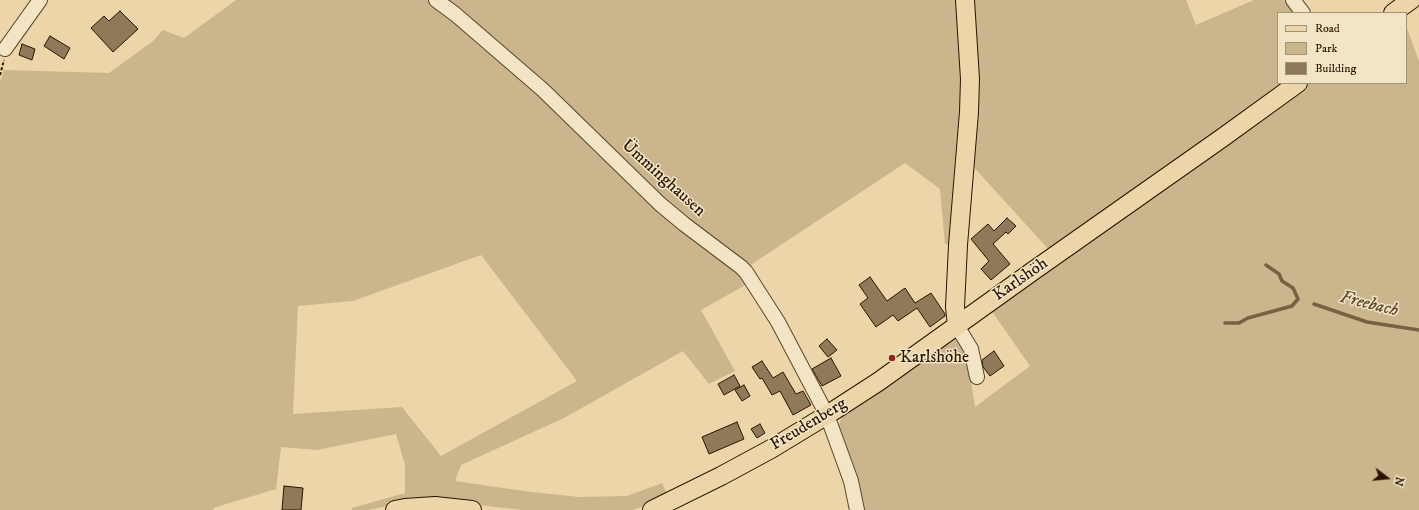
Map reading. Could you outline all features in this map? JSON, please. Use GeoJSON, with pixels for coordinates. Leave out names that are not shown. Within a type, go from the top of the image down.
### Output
{"type":"FeatureCollection","features":[{"type":"Feature","properties":{"kind":"main road"},"geometry":{"type":"LineString","coordinates":[[957,326],[955,307],[958,245],[969,119],[970,79],[965,0]]}},
{"type":"Feature","properties":{"kind":"main road"},"geometry":{"type":"LineString","coordinates":[[1394,12],[1411,0]]}},
{"type":"Feature","properties":{"kind":"main road","name":"Karlshöh"},"geometry":{"type":"LineString","coordinates":[[957,326],[1297,84]]}},
{"type":"Feature","properties":{"kind":"main road","name":"Freudenberg"},"geometry":{"type":"LineString","coordinates":[[652,510],[721,476],[771,449],[878,382],[957,326]]}},
{"type":"Feature","properties":{"kind":"main road"},"geometry":{"type":"LineString","coordinates":[[395,510],[435,506],[472,510]]}},
{"type":"Feature","properties":{"kind":"street"},"geometry":{"type":"LineString","coordinates":[[5,49],[40,0]]}},
{"type":"Feature","properties":{"kind":"street","name":"Ümminghausen"},"geometry":{"type":"LineString","coordinates":[[436,0],[455,14],[543,90],[660,204],[741,267],[778,322],[827,415],[851,481],[857,510]]}},
{"type":"Feature","properties":{"kind":"street"},"geometry":{"type":"LineString","coordinates":[[1293,0],[1302,12]]}},
{"type":"Feature","properties":{"kind":"street"},"geometry":{"type":"LineString","coordinates":[[957,326],[971,349],[977,377]]}},
{"type":"Feature","properties":{"kind":"green space"},"geometry":{"type":"Polygon","coordinates":[[[236,0],[965,0],[958,245],[945,244],[940,189],[905,163],[749,266],[749,283],[701,310],[735,371],[709,384],[683,351],[564,418],[461,465],[455,481],[579,497],[627,496],[662,483],[669,498],[632,510],[522,510],[453,502],[407,502],[368,510],[352,510],[352,508],[405,493],[405,465],[396,434],[317,450],[281,447],[276,489],[213,508],[214,510],[0,510],[0,82],[4,70],[109,73],[153,41],[163,30],[184,38],[236,0]],[[481,255],[353,301],[298,306],[293,414],[402,407],[441,456],[577,381],[481,255]]]}},
{"type":"Feature","properties":{"kind":"green space"},"geometry":{"type":"Polygon","coordinates":[[[967,0],[1186,0],[1196,25],[1254,0],[1282,0],[1290,2],[1298,12],[1277,12],[1277,84],[1286,84],[1051,252],[969,162],[967,0]]]}},
{"type":"Feature","properties":{"kind":"green space"},"geometry":{"type":"Polygon","coordinates":[[[1407,29],[1419,61],[1419,510],[863,510],[838,428],[842,415],[955,337],[962,344],[968,360],[975,407],[1030,366],[991,310],[1306,84],[1407,84],[1407,29]]]}},
{"type":"Feature","properties":{"kind":"building"},"geometry":{"type":"Polygon","coordinates":[[[120,11],[138,29],[113,52],[91,28],[104,16],[109,21],[120,11]]]}},
{"type":"Feature","properties":{"kind":"building"},"geometry":{"type":"Polygon","coordinates":[[[50,36],[70,48],[64,59],[44,46],[50,36]]]}},
{"type":"Feature","properties":{"kind":"building"},"geometry":{"type":"Polygon","coordinates":[[[22,44],[35,49],[32,60],[19,55],[22,44]]]}},
{"type":"Feature","properties":{"kind":"building"},"geometry":{"type":"Polygon","coordinates":[[[1007,218],[1016,226],[1008,234],[1006,232],[993,244],[1010,264],[991,280],[981,269],[989,261],[971,239],[988,224],[994,231],[1007,218]]]}},
{"type":"Feature","properties":{"kind":"building"},"geometry":{"type":"Polygon","coordinates":[[[870,277],[887,301],[905,288],[915,303],[931,293],[945,316],[930,327],[917,308],[898,321],[893,315],[876,327],[860,304],[868,298],[859,285],[870,277]]]}},
{"type":"Feature","properties":{"kind":"building"},"geometry":{"type":"Polygon","coordinates":[[[827,339],[837,350],[828,357],[819,346],[827,339]]]}},
{"type":"Feature","properties":{"kind":"building"},"geometry":{"type":"Polygon","coordinates":[[[994,351],[1004,366],[990,376],[983,367],[982,360],[994,351]]]}},
{"type":"Feature","properties":{"kind":"building"},"geometry":{"type":"Polygon","coordinates":[[[831,358],[841,376],[822,386],[812,369],[831,358]]]}},
{"type":"Feature","properties":{"kind":"building"},"geometry":{"type":"Polygon","coordinates":[[[762,361],[773,378],[783,372],[796,394],[803,391],[811,405],[793,415],[780,391],[772,395],[762,378],[760,379],[752,367],[762,361]]]}},
{"type":"Feature","properties":{"kind":"building"},"geometry":{"type":"Polygon","coordinates":[[[734,375],[740,386],[724,395],[718,384],[734,375]]]}},
{"type":"Feature","properties":{"kind":"building"},"geometry":{"type":"Polygon","coordinates":[[[744,385],[750,396],[742,401],[735,390],[744,385]]]}},
{"type":"Feature","properties":{"kind":"building"},"geometry":{"type":"Polygon","coordinates":[[[737,422],[744,439],[709,454],[702,437],[737,422]]]}},
{"type":"Feature","properties":{"kind":"building"},"geometry":{"type":"Polygon","coordinates":[[[760,424],[765,433],[757,438],[751,429],[760,424]]]}},
{"type":"Feature","properties":{"kind":"building"},"geometry":{"type":"Polygon","coordinates":[[[284,486],[303,488],[301,510],[282,510],[284,486]]]}},
{"type":"Feature","properties":{"kind":"waterway"},"geometry":{"type":"LineString","coordinates":[[1225,323],[1239,323],[1248,318],[1292,306],[1298,299],[1293,288],[1282,281],[1279,274],[1266,265]]}},
{"type":"Feature","properties":{"kind":"waterway","name":"Freebach"},"geometry":{"type":"LineString","coordinates":[[1314,304],[1367,322],[1419,330]]}},
{"type":"Feature","properties":{"kind":"place","name":"Karlshöhe"},"geometry":{"type":"Point","coordinates":[892,358]}}]}
